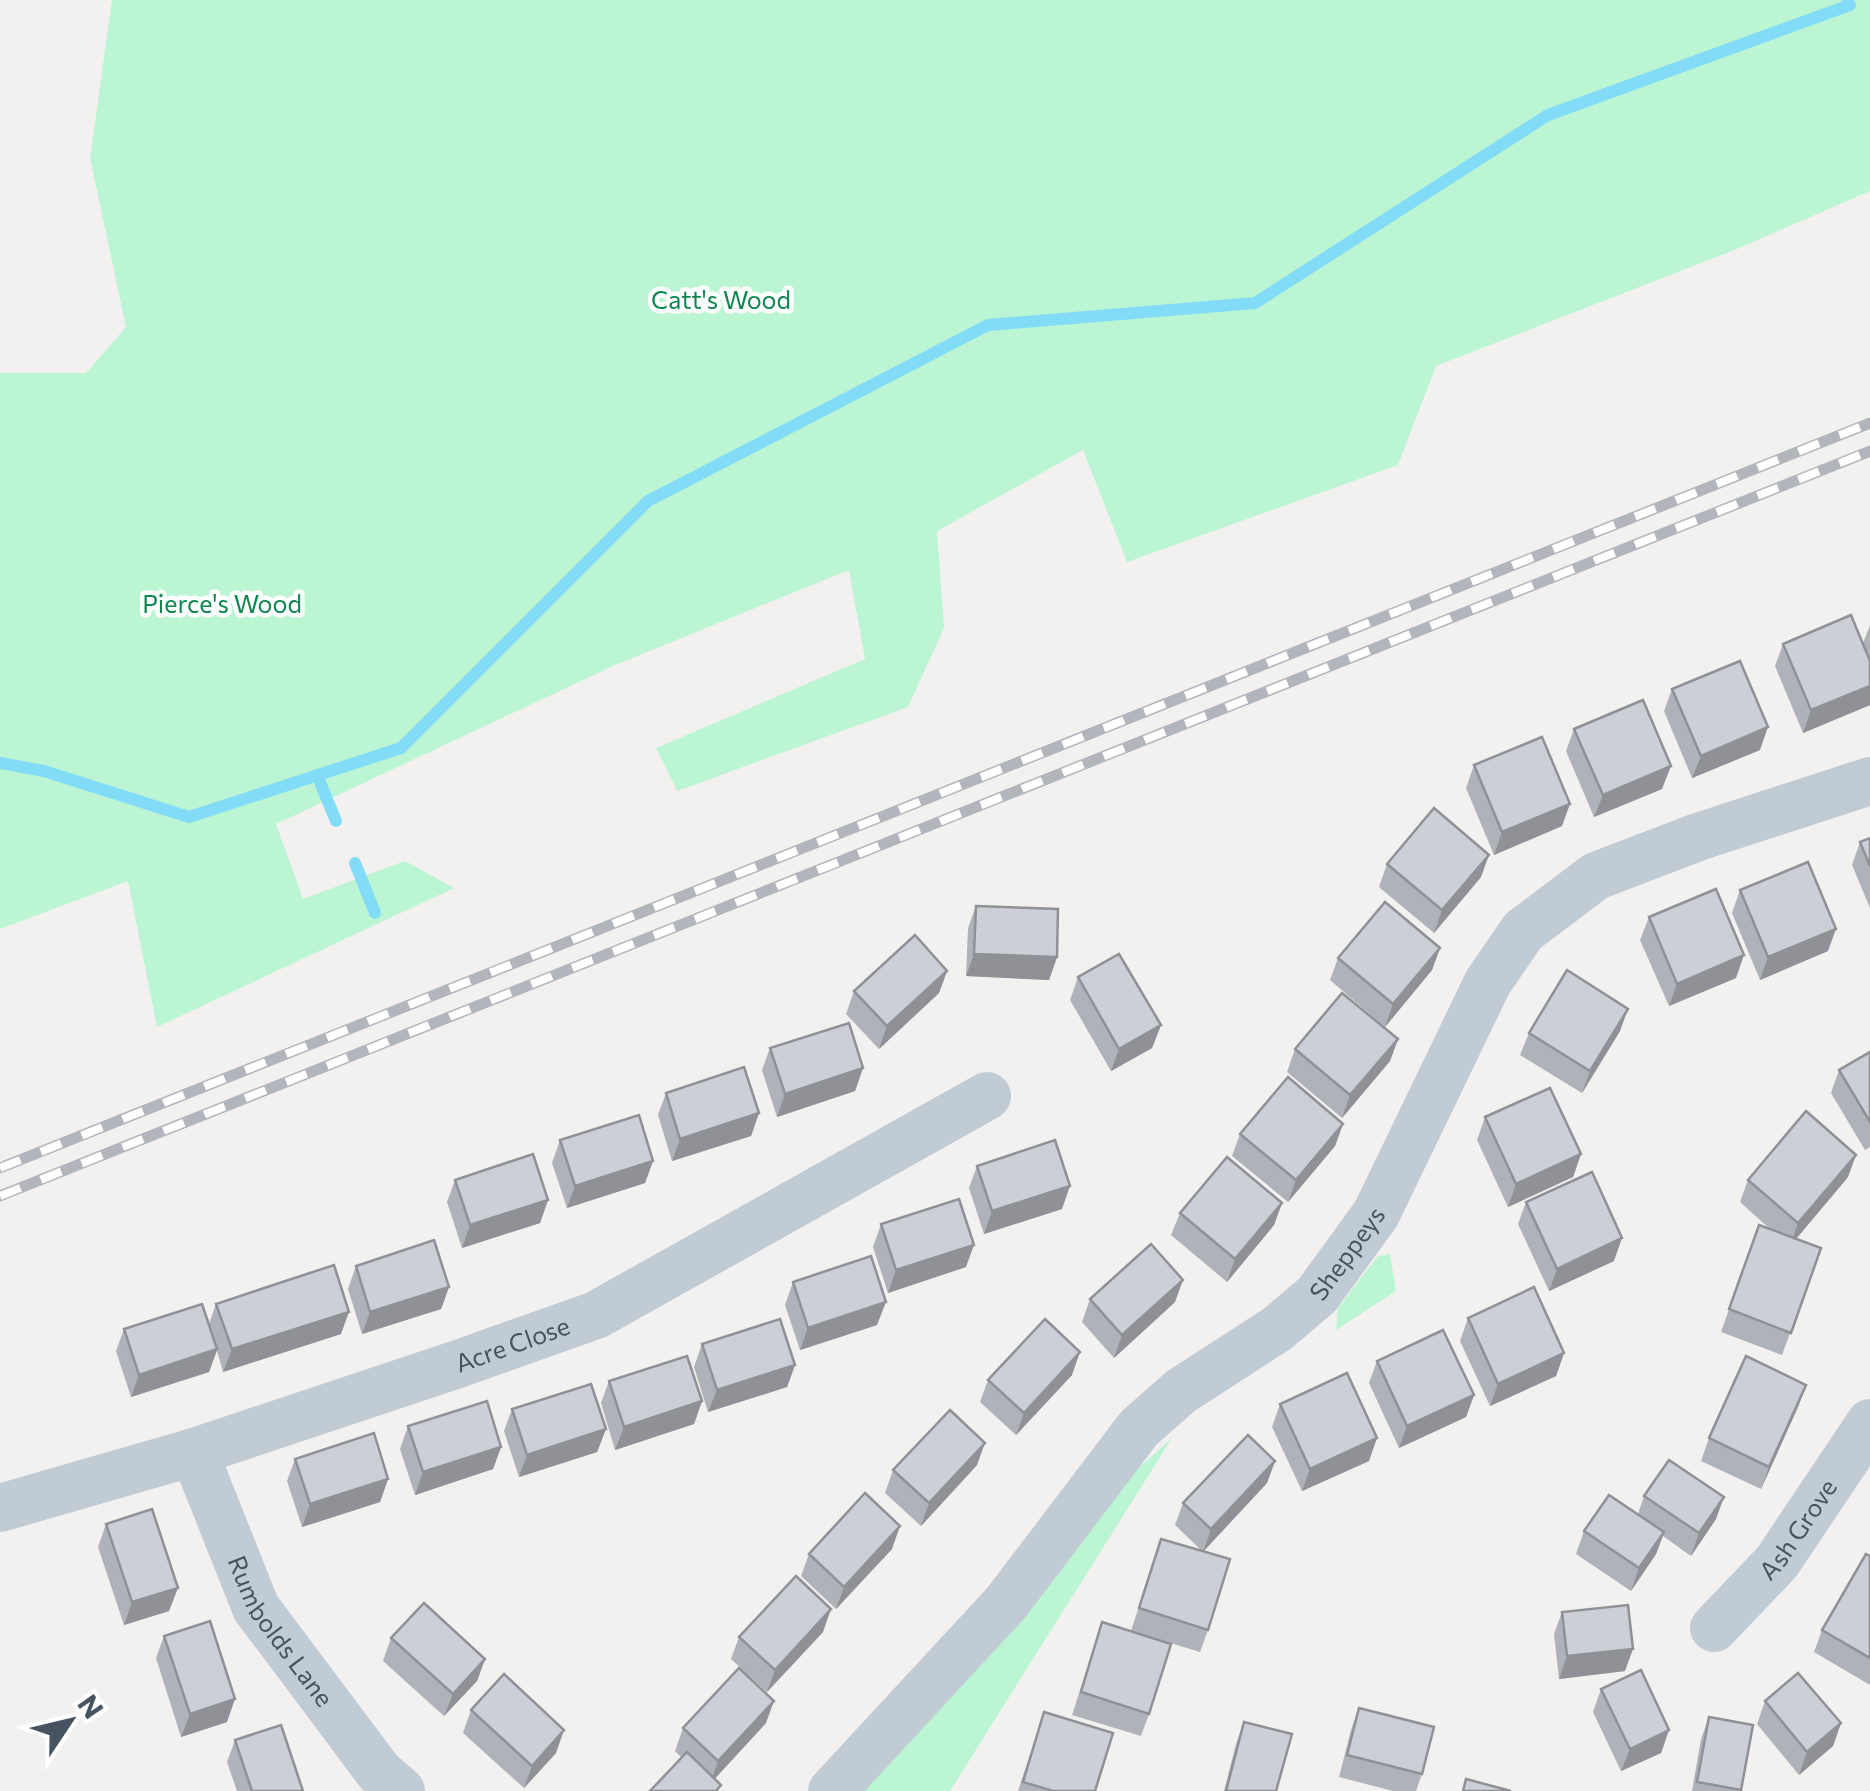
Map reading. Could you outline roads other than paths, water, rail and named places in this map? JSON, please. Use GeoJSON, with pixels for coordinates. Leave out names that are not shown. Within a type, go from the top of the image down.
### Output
{"type":"FeatureCollection","features":[{"type":"Feature","properties":{"kind":"street","name":"Sheppeys"},"geometry":{"type":"LineString","coordinates":[[832,1791],[1006,1603],[1139,1428],[1181,1391],[1277,1329],[1391,1224],[1488,982],[1523,930],[1596,876],[1870,782]]}},
{"type":"Feature","properties":{"kind":"street","name":"Acre Close"},"geometry":{"type":"LineString","coordinates":[[0,1508],[194,1452],[596,1315],[987,1096]]}},
{"type":"Feature","properties":{"kind":"street","name":"Ash Grove"},"geometry":{"type":"LineString","coordinates":[[1714,1628],[1778,1562],[1870,1422]]}},
{"type":"Feature","properties":{"kind":"street","name":"Rumbolds Lane"},"geometry":{"type":"LineString","coordinates":[[194,1452],[256,1608],[379,1772],[401,1791]]}},
{"type":"Feature","properties":{"kind":"waterway"},"geometry":{"type":"LineString","coordinates":[[0,763],[44,771],[189,817],[401,748],[648,501],[988,325],[1255,303],[1548,115],[1850,5],[1848,0]]}},
{"type":"Feature","properties":{"kind":"waterway"},"geometry":{"type":"LineString","coordinates":[[317,775],[336,821]]}},
{"type":"Feature","properties":{"kind":"waterway"},"geometry":{"type":"LineString","coordinates":[[355,863],[375,913]]}},
{"type":"Feature","properties":{"kind":"railway"},"geometry":{"type":"LineString","coordinates":[[0,1168],[1870,423]]}},
{"type":"Feature","properties":{"kind":"railway"},"geometry":{"type":"LineString","coordinates":[[0,1196],[1870,451]]}},
{"type":"Feature","properties":{"kind":"park label","name":"Catt's Wood"},"geometry":{"type":"Point","coordinates":[721,300]}},
{"type":"Feature","properties":{"kind":"park label","name":"Pierce's Wood"},"geometry":{"type":"Point","coordinates":[222,604]}}]}
